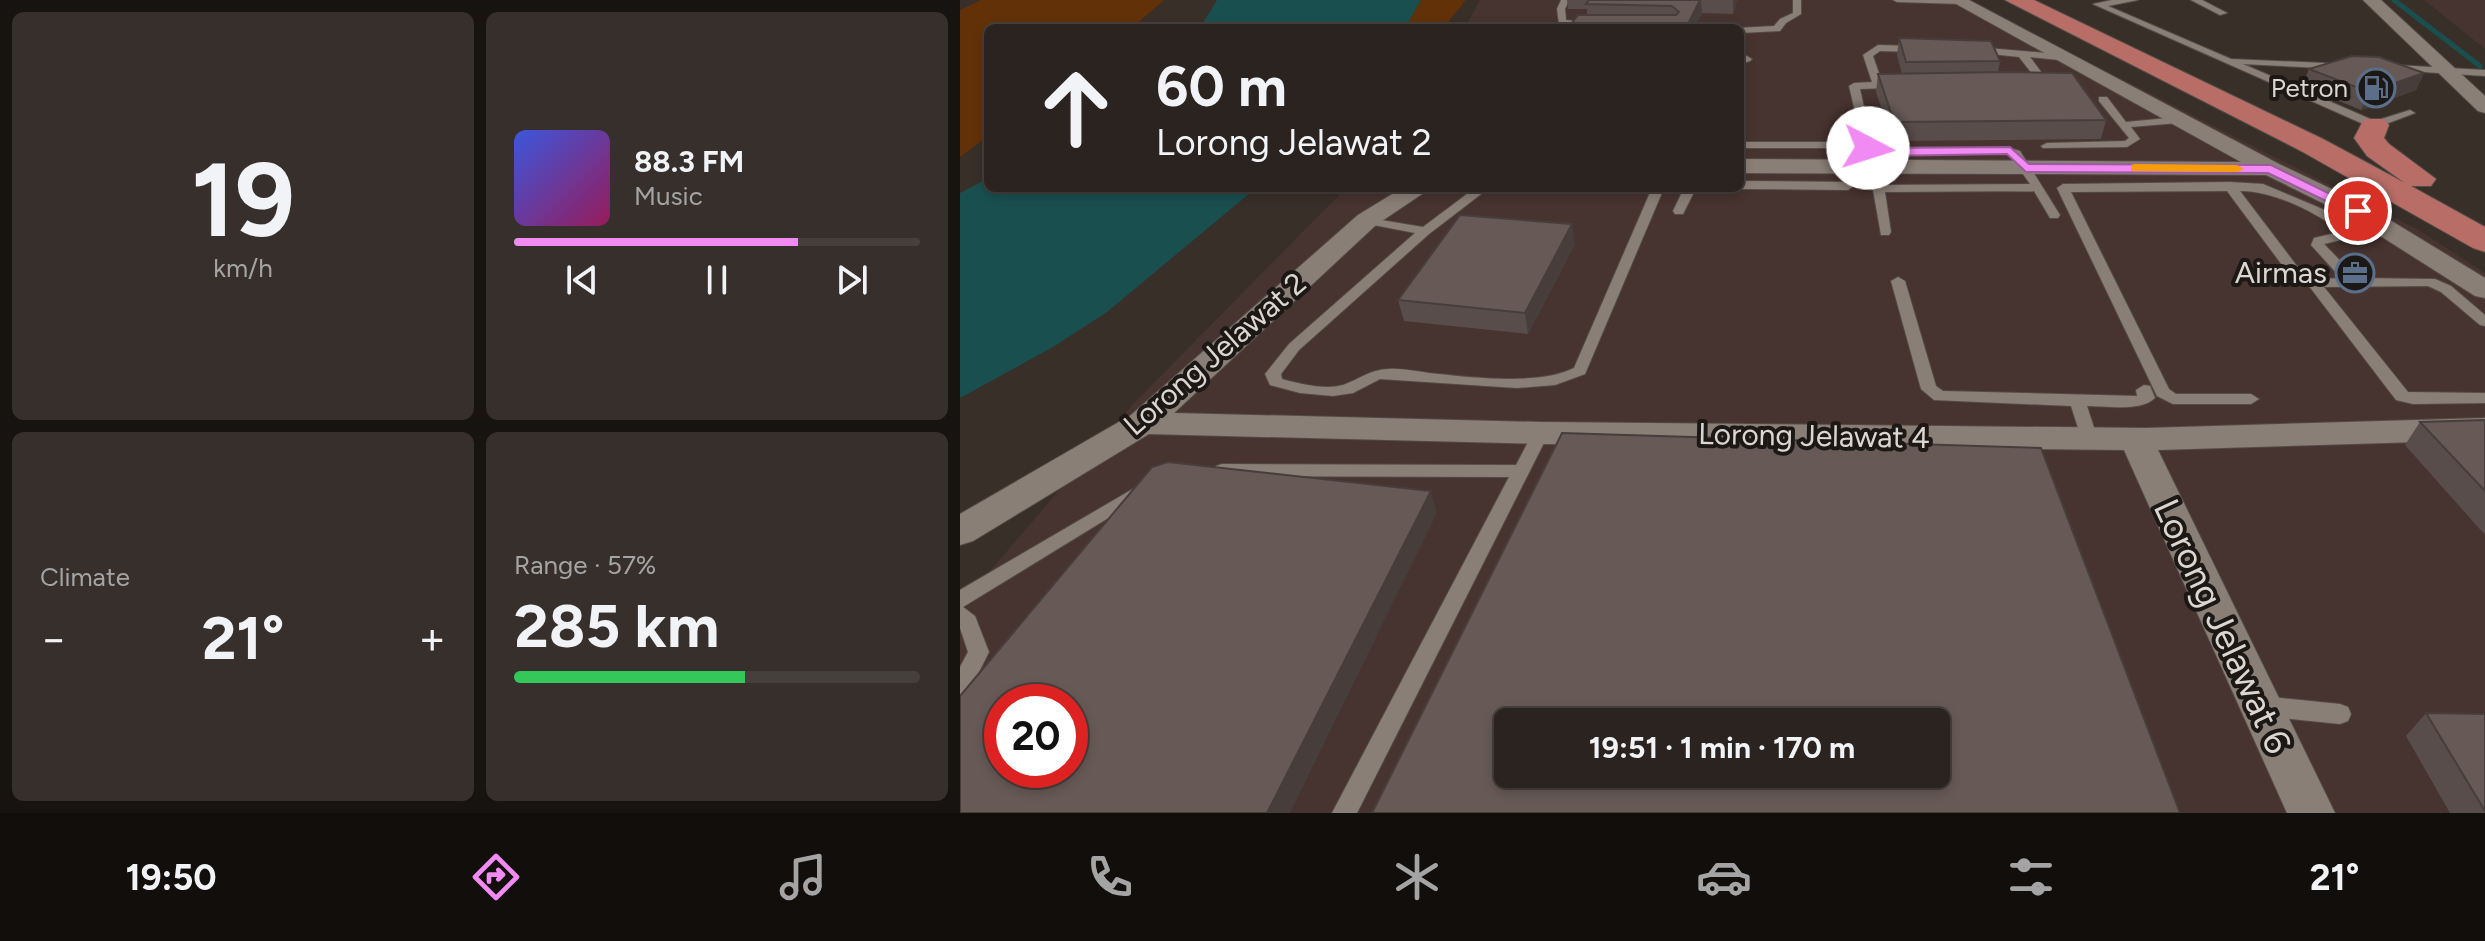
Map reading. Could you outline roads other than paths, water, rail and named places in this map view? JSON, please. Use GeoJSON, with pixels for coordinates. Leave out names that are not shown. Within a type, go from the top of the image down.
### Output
{"type":"FeatureCollection","features":[{"type":"Feature","properties":{"kind":"highway"},"geometry":{"type":"LineString","coordinates":[[1988,0],[2074,51],[2485,218]]}},
{"type":"Feature","properties":{"kind":"highway"},"geometry":{"type":"LineString","coordinates":[[2016,0],[2312,145],[2426,196]]}},
{"type":"Feature","properties":{"kind":"highway"},"geometry":{"type":"LineString","coordinates":[[2045,0],[2307,124],[2426,196],[2485,241]]}},
{"type":"Feature","properties":{"kind":"highway"},"geometry":{"type":"LineString","coordinates":[[2374,125],[2369,138],[2426,196]]}},
{"type":"Feature","properties":{"kind":"street"},"geometry":{"type":"LineString","coordinates":[[2371,0],[2445,73],[2485,107]]}},
{"type":"Feature","properties":{"kind":"street"},"geometry":{"type":"LineString","coordinates":[[1958,1],[2074,51],[2178,120],[2358,211],[2485,290]]}},
{"type":"Feature","properties":{"kind":"street"},"geometry":{"type":"LineString","coordinates":[[1744,166],[2032,178],[2271,169]]}},
{"type":"Feature","properties":{"kind":"street","name":"Lorong Jelawat 2"},"geometry":{"type":"LineString","coordinates":[[960,531],[1143,423],[1367,220],[1412,192]]}},
{"type":"Feature","properties":{"kind":"street","name":"Lorong Jelawat 4"},"geometry":{"type":"LineString","coordinates":[[1143,423],[1541,433],[2136,439],[2485,429]]}},
{"type":"Feature","properties":{"kind":"street","name":"Lorong Jelawat 6"},"geometry":{"type":"LineString","coordinates":[[2136,439],[2311,813]]}},
{"type":"Feature","properties":{"kind":"lane"},"geometry":{"type":"LineString","coordinates":[[1564,24],[1561,9],[1565,0]]}},
{"type":"Feature","properties":{"kind":"lane"},"geometry":{"type":"LineString","coordinates":[[1744,30],[1774,31],[1797,14],[1797,0]]}},
{"type":"Feature","properties":{"kind":"lane"},"geometry":{"type":"LineString","coordinates":[[1897,0],[1958,1]]}},
{"type":"Feature","properties":{"kind":"lane"},"geometry":{"type":"LineString","coordinates":[[2097,2],[2134,0]]}},
{"type":"Feature","properties":{"kind":"lane"},"geometry":{"type":"LineString","coordinates":[[2195,0],[2223,13]]}},
{"type":"Feature","properties":{"kind":"lane"},"geometry":{"type":"LineString","coordinates":[[2097,2],[2374,125],[2410,113]]}},
{"type":"Feature","properties":{"kind":"lane"},"geometry":{"type":"LineString","coordinates":[[2097,2],[2207,43],[2200,50]]}},
{"type":"Feature","properties":{"kind":"lane"},"geometry":{"type":"LineString","coordinates":[[1878,85],[1868,55],[1871,52],[1878,48],[1925,49]]}},
{"type":"Feature","properties":{"kind":"lane"},"geometry":{"type":"LineString","coordinates":[[1956,49],[2023,55],[2074,51]]}},
{"type":"Feature","properties":{"kind":"lane"},"geometry":{"type":"LineString","coordinates":[[2023,55],[2043,81],[2025,84]]}},
{"type":"Feature","properties":{"kind":"lane"},"geometry":{"type":"LineString","coordinates":[[2224,61],[2355,69],[2276,69],[2270,73],[2275,83]]}},
{"type":"Feature","properties":{"kind":"lane"},"geometry":{"type":"LineString","coordinates":[[2385,70],[2485,73]]}},
{"type":"Feature","properties":{"kind":"lane"},"geometry":{"type":"LineString","coordinates":[[1899,85],[1854,86],[1872,151],[2010,151],[2032,178],[2054,215]]}},
{"type":"Feature","properties":{"kind":"lane"},"geometry":{"type":"LineString","coordinates":[[2047,146],[2127,144],[2135,139],[2103,99]]}},
{"type":"Feature","properties":{"kind":"lane"},"geometry":{"type":"LineString","coordinates":[[2123,125],[2178,120]]}},
{"type":"Feature","properties":{"kind":"lane"},"geometry":{"type":"LineString","coordinates":[[1744,145],[1849,145]]}},
{"type":"Feature","properties":{"kind":"lane"},"geometry":{"type":"LineString","coordinates":[[1885,232],[1879,190],[1882,188],[2032,178]]}},
{"type":"Feature","properties":{"kind":"lane"},"geometry":{"type":"LineString","coordinates":[[1744,185],[1848,186]]}},
{"type":"Feature","properties":{"kind":"lane"},"geometry":{"type":"LineString","coordinates":[[2230,186],[2296,274]]}},
{"type":"Feature","properties":{"kind":"lane"},"geometry":{"type":"LineString","coordinates":[[2251,399],[2173,399],[2163,392],[2063,188],[2259,187],[2331,217],[2349,234],[2319,241],[2317,245],[2352,281]]}},
{"type":"Feature","properties":{"kind":"lane"},"geometry":{"type":"LineString","coordinates":[[1478,192],[1425,231],[1294,347],[1273,374],[1275,382],[1286,387],[1346,390],[1370,375],[1387,373],[1447,380],[1544,381],[1574,377],[1580,371],[1656,192]]}},
{"type":"Feature","properties":{"kind":"lane"},"geometry":{"type":"LineString","coordinates":[[1679,211],[1688,192]]}},
{"type":"Feature","properties":{"kind":"lane"},"geometry":{"type":"LineString","coordinates":[[2331,217],[2358,211]]}},
{"type":"Feature","properties":{"kind":"lane"},"geometry":{"type":"LineString","coordinates":[[1367,220],[1425,231]]}},
{"type":"Feature","properties":{"kind":"lane"},"geometry":{"type":"LineString","coordinates":[[1898,281],[1929,389],[1940,396],[2139,401],[2147,398],[2144,390]]}},
{"type":"Feature","properties":{"kind":"lane"},"geometry":{"type":"LineString","coordinates":[[2485,322],[2446,289],[2430,282],[2352,281],[2325,282],[2316,286],[2402,396],[2413,399],[2485,398]]}},
{"type":"Feature","properties":{"kind":"lane"},"geometry":{"type":"LineString","coordinates":[[2077,401],[2089,437]]}},
{"type":"Feature","properties":{"kind":"lane"},"geometry":{"type":"LineString","coordinates":[[1344,813],[1541,433]]}},
{"type":"Feature","properties":{"kind":"lane"},"geometry":{"type":"LineString","coordinates":[[1208,470],[1521,471]]}},
{"type":"Feature","properties":{"kind":"lane"},"geometry":{"type":"LineString","coordinates":[[960,600],[1161,481]]}},
{"type":"Feature","properties":{"kind":"lane"},"geometry":{"type":"LineString","coordinates":[[960,614],[968,622],[979,652],[960,687]]}},
{"type":"Feature","properties":{"kind":"lane"},"geometry":{"type":"LineString","coordinates":[[2261,706],[2340,714]]}},
{"type":"Feature","properties":{"kind":"water"},"geometry":{"type":"Polygon","coordinates":[[[1217,0],[1421,0],[1407,24],[1202,24],[1217,0]]]}},
{"type":"Feature","properties":{"kind":"water"},"geometry":{"type":"Polygon","coordinates":[[[984,180],[984,192],[1251,192],[1107,312],[1053,347],[960,398],[960,193],[984,180]]]}},
{"type":"Feature","properties":{"kind":"waterway"},"geometry":{"type":"LineString","coordinates":[[2394,0],[2480,66]]}},
{"type":"Feature","properties":{"kind":"place","name":"Petron"},"geometry":{"type":"Point","coordinates":[2376,88]}},
{"type":"Feature","properties":{"kind":"place","name":"Airmas"},"geometry":{"type":"Point","coordinates":[2355,273]}}]}
